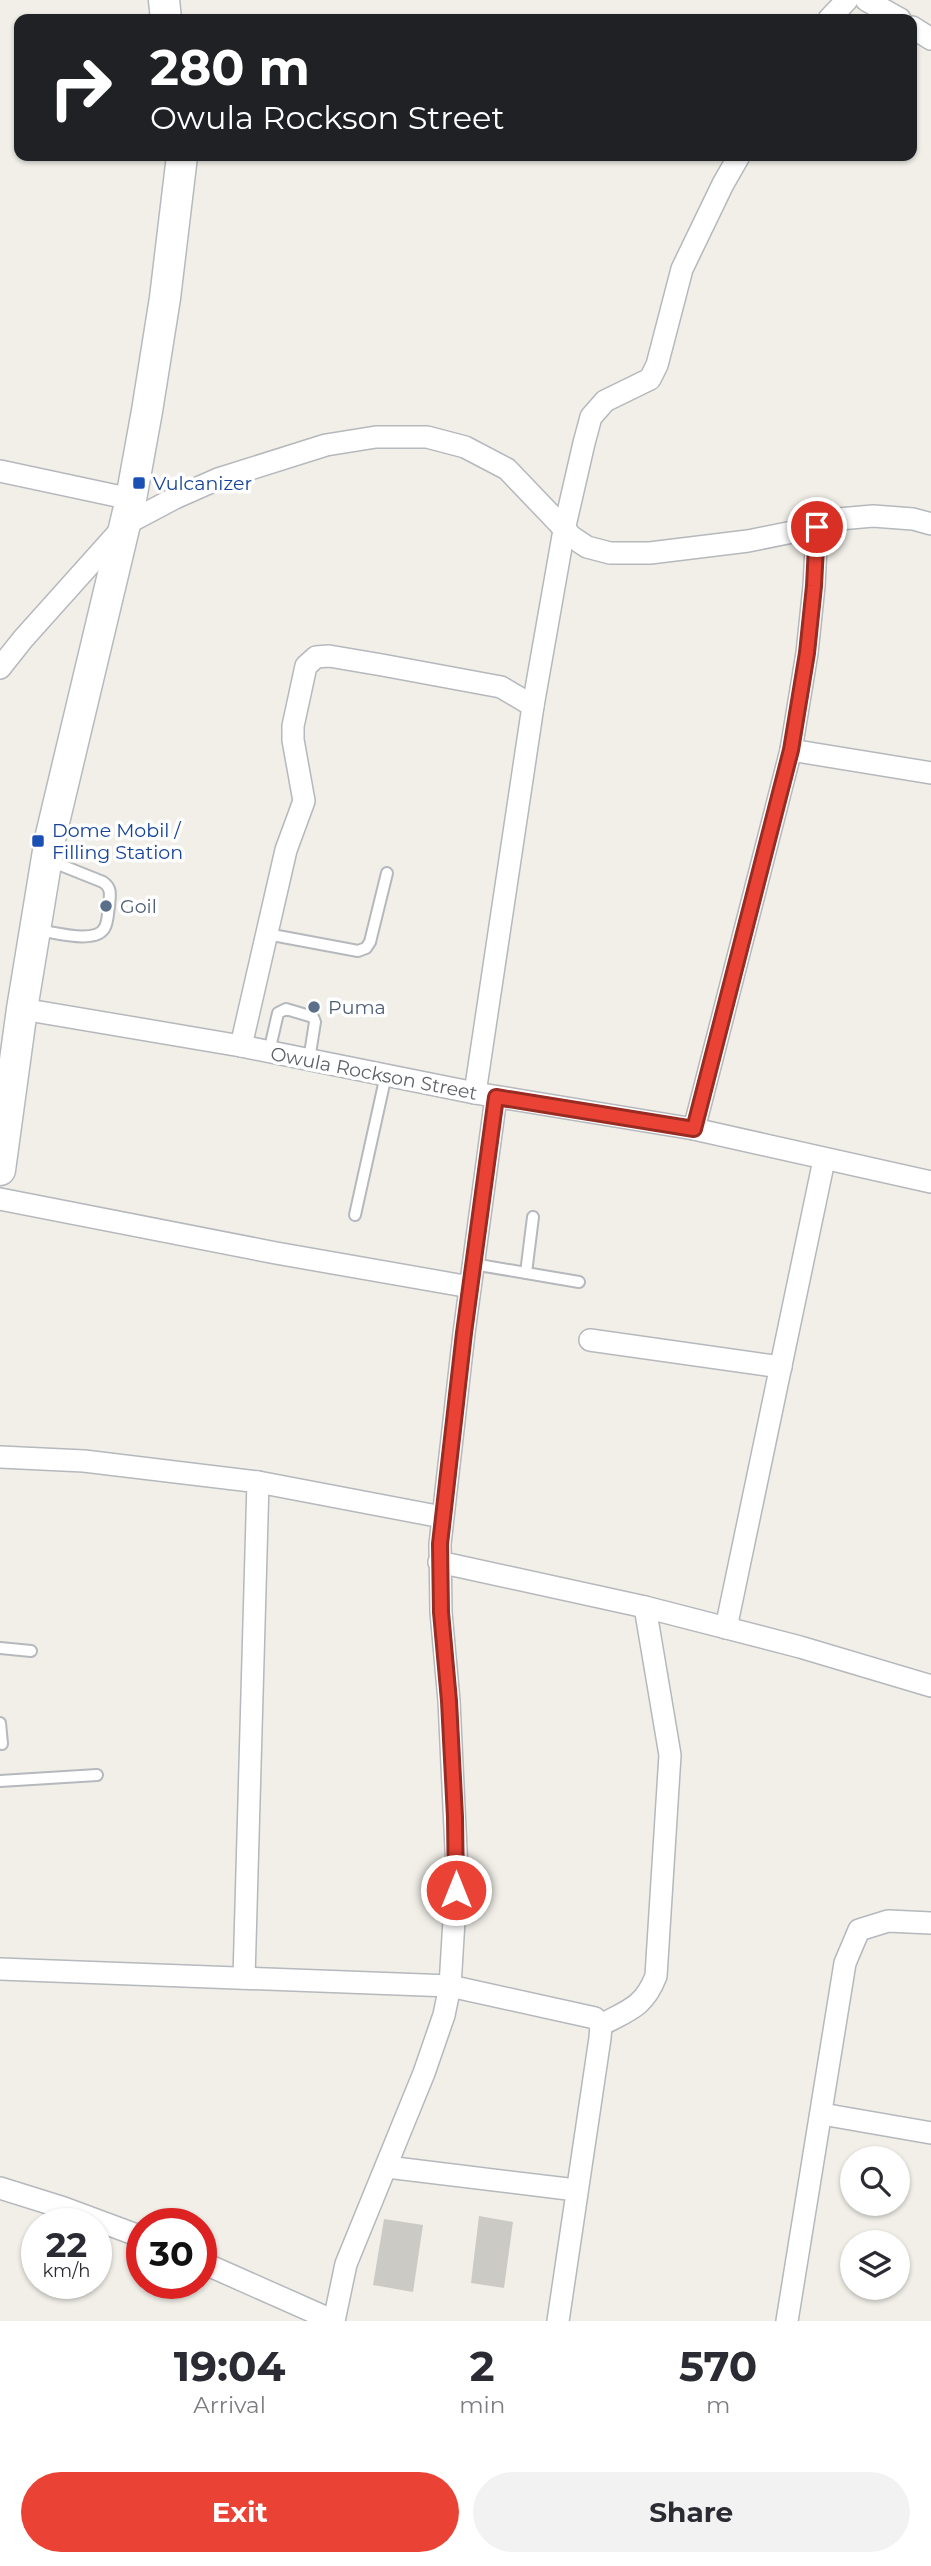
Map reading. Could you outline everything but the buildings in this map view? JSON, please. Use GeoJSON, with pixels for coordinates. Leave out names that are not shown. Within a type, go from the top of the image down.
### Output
{"type":"FeatureCollection","features":[{"type":"Feature","properties":{"kind":"main road"},"geometry":{"type":"LineString","coordinates":[[2,1141],[47,860],[129,512],[165,298],[181,161]]}},
{"type":"Feature","properties":{"kind":"street"},"geometry":{"type":"LineString","coordinates":[[834,14],[847,0]]}},
{"type":"Feature","properties":{"kind":"street"},"geometry":{"type":"LineString","coordinates":[[866,0],[891,14]]}},
{"type":"Feature","properties":{"kind":"street"},"geometry":{"type":"LineString","coordinates":[[475,1093],[533,706],[564,530],[591,417],[605,401],[650,379],[657,365],[682,269],[735,161]]}},
{"type":"Feature","properties":{"kind":"street"},"geometry":{"type":"LineString","coordinates":[[0,668],[129,512],[275,459],[326,445],[376,437],[427,437],[465,447],[507,469],[542,503],[564,530],[587,547],[610,553],[650,553],[748,541],[817,527],[839,519],[873,516],[913,519],[931,524]]}},
{"type":"Feature","properties":{"kind":"street"},"geometry":{"type":"LineString","coordinates":[[0,471],[129,512]]}},
{"type":"Feature","properties":{"kind":"street"},"geometry":{"type":"LineString","coordinates":[[694,1129],[791,750],[808,639],[817,527]]}},
{"type":"Feature","properties":{"kind":"street"},"geometry":{"type":"LineString","coordinates":[[241,1046],[286,850],[304,801],[295,760],[293,726],[306,666],[316,657],[329,656],[382,664],[501,687],[533,706]]}},
{"type":"Feature","properties":{"kind":"street"},"geometry":{"type":"LineString","coordinates":[[791,750],[931,773]]}},
{"type":"Feature","properties":{"kind":"street","name":"Owula Rockson Street"},"geometry":{"type":"LineString","coordinates":[[22,1009],[241,1046],[496,1097],[694,1129],[824,1160],[930,1176]]}},
{"type":"Feature","properties":{"kind":"street"},"geometry":{"type":"LineString","coordinates":[[217,2269],[334,2321],[346,2264],[362,2219],[387,2167],[444,2015],[450,1986],[457,1871],[439,1562],[470,1287],[496,1097]]}},
{"type":"Feature","properties":{"kind":"street"},"geometry":{"type":"LineString","coordinates":[[726,1628],[824,1160]]}},
{"type":"Feature","properties":{"kind":"street"},"geometry":{"type":"LineString","coordinates":[[0,1199],[276,1253],[470,1287]]}},
{"type":"Feature","properties":{"kind":"street"},"geometry":{"type":"LineString","coordinates":[[590,1340],[781,1367]]}},
{"type":"Feature","properties":{"kind":"street"},"geometry":{"type":"LineString","coordinates":[[0,1457],[84,1461],[258,1482],[442,1517]]}},
{"type":"Feature","properties":{"kind":"street"},"geometry":{"type":"LineString","coordinates":[[244,1979],[258,1482]]}},
{"type":"Feature","properties":{"kind":"street"},"geometry":{"type":"LineString","coordinates":[[439,1562],[645,1607],[931,1686]]}},
{"type":"Feature","properties":{"kind":"street"},"geometry":{"type":"LineString","coordinates":[[601,2025],[649,1995],[656,1976],[670,1755],[645,1607]]}},
{"type":"Feature","properties":{"kind":"street"},"geometry":{"type":"LineString","coordinates":[[786,2321],[845,1963],[859,1930],[888,1921],[931,1923]]}},
{"type":"Feature","properties":{"kind":"street"},"geometry":{"type":"LineString","coordinates":[[0,1969],[450,1986],[595,2018],[601,2025],[558,2321]]}},
{"type":"Feature","properties":{"kind":"street"},"geometry":{"type":"LineString","coordinates":[[822,2114],[931,2133]]}},
{"type":"Feature","properties":{"kind":"street"},"geometry":{"type":"LineString","coordinates":[[387,2167],[576,2190]]}},
{"type":"Feature","properties":{"kind":"street"},"geometry":{"type":"LineString","coordinates":[[0,2188],[126,2231]]}},
{"type":"Feature","properties":{"kind":"lane"},"geometry":{"type":"LineString","coordinates":[[35,929],[90,938],[105,928],[111,892],[109,886],[103,881],[47,860]]}},
{"type":"Feature","properties":{"kind":"lane"},"geometry":{"type":"LineString","coordinates":[[267,934],[358,951],[366,948],[370,942],[387,873]]}},
{"type":"Feature","properties":{"kind":"lane"},"geometry":{"type":"LineString","coordinates":[[270,1052],[278,1013],[286,1009],[309,1014],[315,1022],[309,1060]]}},
{"type":"Feature","properties":{"kind":"lane"},"geometry":{"type":"LineString","coordinates":[[355,1215],[386,1075]]}},
{"type":"Feature","properties":{"kind":"lane"},"geometry":{"type":"LineString","coordinates":[[526,1273],[533,1217]]}},
{"type":"Feature","properties":{"kind":"lane"},"geometry":{"type":"LineString","coordinates":[[473,1264],[579,1282]]}},
{"type":"Feature","properties":{"kind":"lane"},"geometry":{"type":"LineString","coordinates":[[0,1648],[31,1651]]}},
{"type":"Feature","properties":{"kind":"lane"},"geometry":{"type":"LineString","coordinates":[[0,1723],[2,1744]]}},
{"type":"Feature","properties":{"kind":"lane"},"geometry":{"type":"LineString","coordinates":[[0,1781],[97,1775]]}},
{"type":"Feature","properties":{"kind":"place","name":"Vulcanizer"},"geometry":{"type":"Point","coordinates":[139,483]}},
{"type":"Feature","properties":{"kind":"place","name":"Dome Mobil / Filling Station"},"geometry":{"type":"Point","coordinates":[38,841]}},
{"type":"Feature","properties":{"kind":"place","name":"Goil"},"geometry":{"type":"Point","coordinates":[106,906]}},
{"type":"Feature","properties":{"kind":"place","name":"Puma"},"geometry":{"type":"Point","coordinates":[314,1007]}},
{"type":"Feature","properties":{"kind":"route"},"geometry":{"type":"LineString","coordinates":[[456,1890],[449,1701],[439,1562],[464,1333],[496,1097],[694,1129],[791,750],[807,653],[817,527]]}}]}
